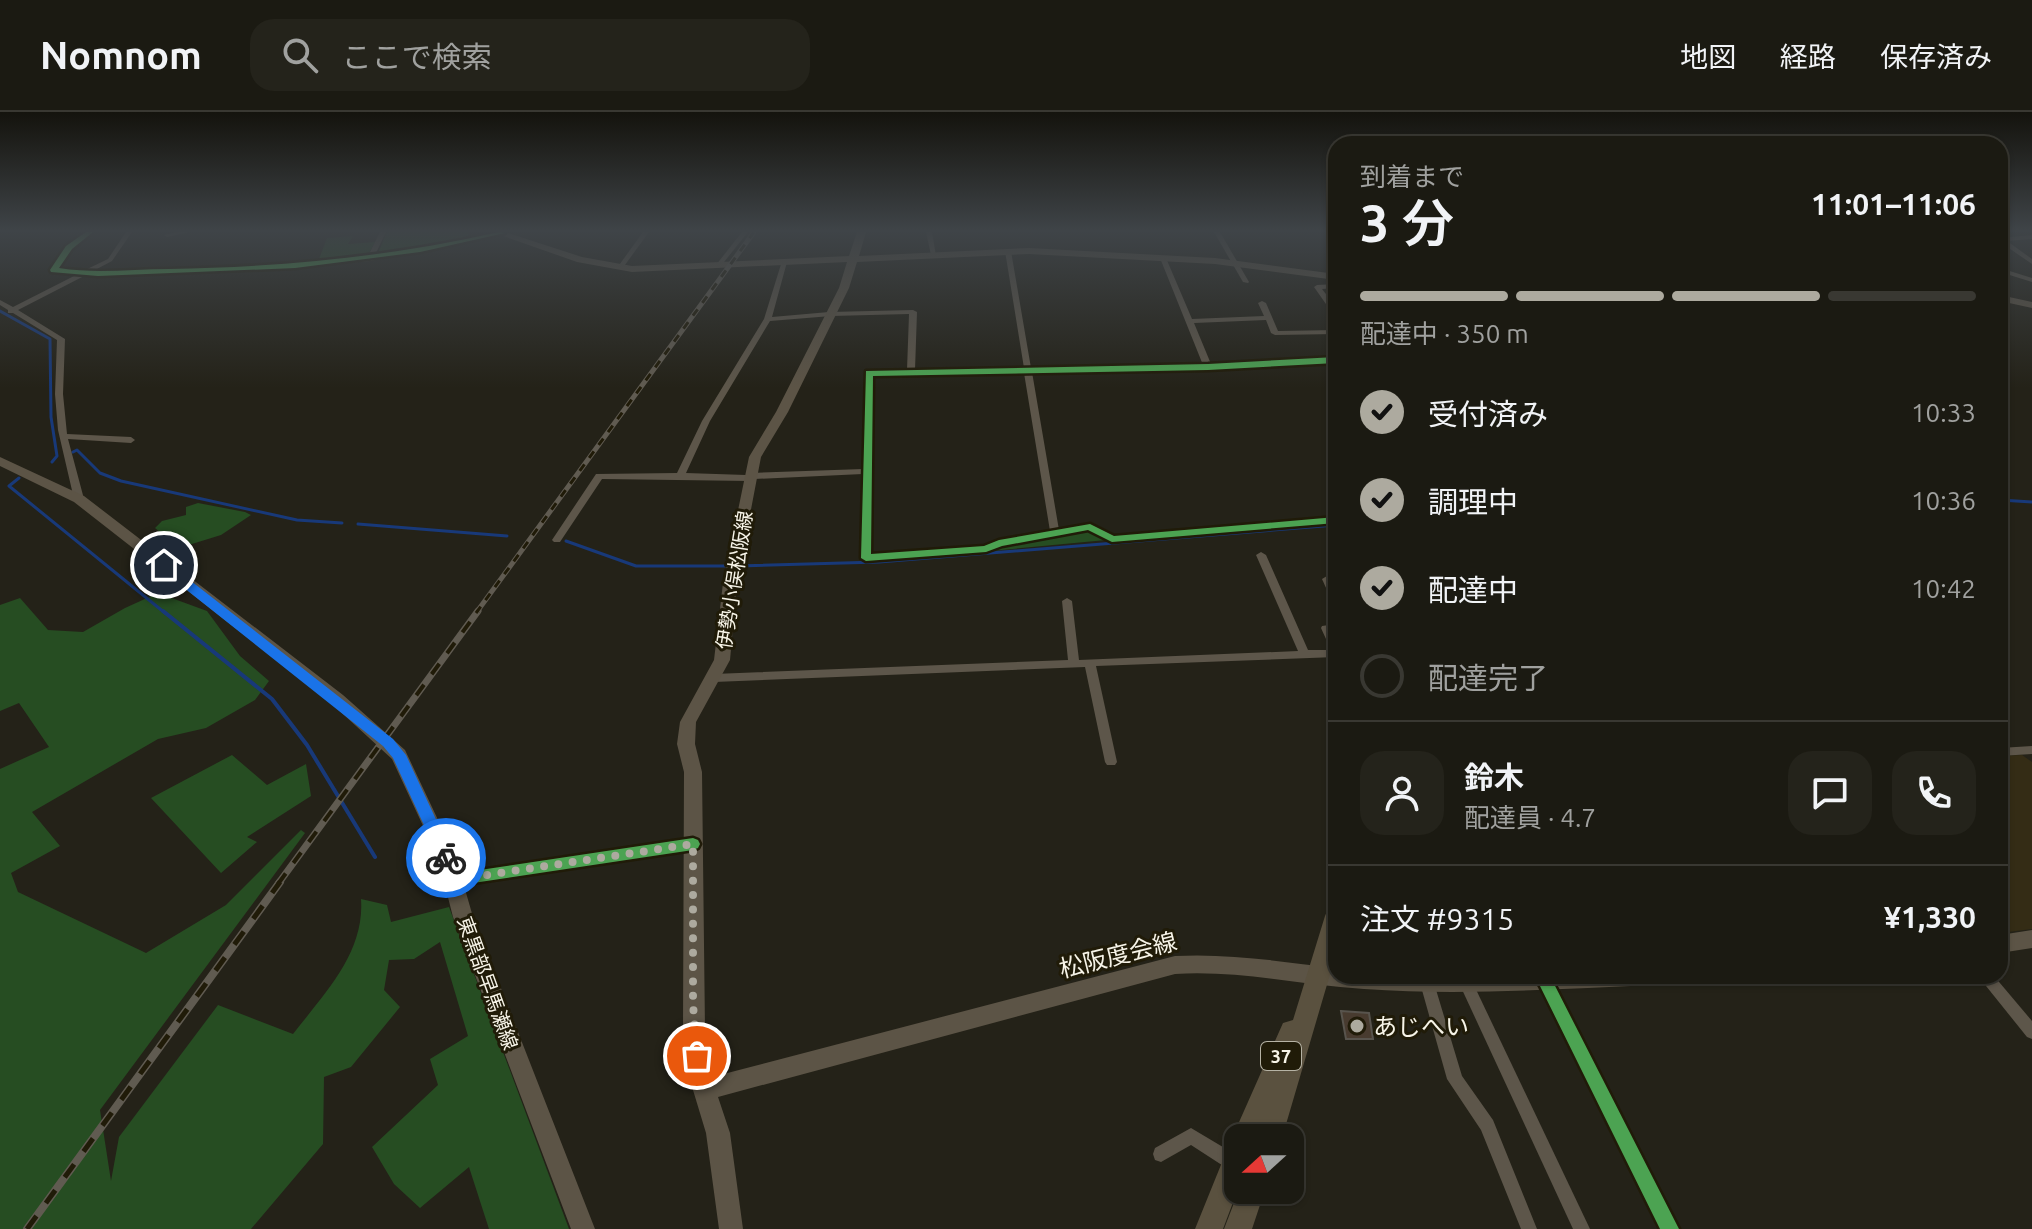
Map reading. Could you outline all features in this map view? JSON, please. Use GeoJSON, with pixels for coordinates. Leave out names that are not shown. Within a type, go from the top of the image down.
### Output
{"type":"FeatureCollection","features":[{"type":"Feature","properties":{"kind":"main road","name":"伊勢小俣松阪線"},"geometry":{"type":"LineString","coordinates":[[731,1229],[718,1133],[704,1090],[693,1004],[693,772],[686,744],[687,729],[696,704],[714,678],[725,649],[730,583],[750,477],[761,446],[787,404],[845,284]]}},
{"type":"Feature","properties":{"kind":"main road"},"geometry":{"type":"LineString","coordinates":[[2008,300],[2032,305]]}},
{"type":"Feature","properties":{"kind":"main road","name":"東黒部早馬瀬線"},"geometry":{"type":"LineString","coordinates":[[0,461],[79,499],[388,742],[399,755],[453,880],[463,917],[583,1229]]}},
{"type":"Feature","properties":{"kind":"main road"},"geometry":{"type":"LineString","coordinates":[[2008,943],[2032,939]]}},
{"type":"Feature","properties":{"kind":"main road","name":"37"},"geometry":{"type":"LineString","coordinates":[[1273,1124],[1328,942]]}},
{"type":"Feature","properties":{"kind":"main road","name":"松阪度会線"},"geometry":{"type":"LineString","coordinates":[[704,1090],[1076,993],[1155,969],[1211,963],[1328,976]]}},
{"type":"Feature","properties":{"kind":"main road","name":"37"},"geometry":{"type":"LineString","coordinates":[[1251,1124],[1318,975]]}},
{"type":"Feature","properties":{"kind":"main road","name":"37"},"geometry":{"type":"LineString","coordinates":[[1209,1229],[1224,1190]]}},
{"type":"Feature","properties":{"kind":"main road"},"geometry":{"type":"LineString","coordinates":[[1238,1229],[1247,1204]]}},
{"type":"Feature","properties":{"kind":"street"},"geometry":{"type":"LineString","coordinates":[[11,311],[63,284]]}},
{"type":"Feature","properties":{"kind":"street"},"geometry":{"type":"LineString","coordinates":[[680,476],[706,421],[768,319],[778,284]]}},
{"type":"Feature","properties":{"kind":"street"},"geometry":{"type":"LineString","coordinates":[[1014,284],[1055,533]]}},
{"type":"Feature","properties":{"kind":"street"},"geometry":{"type":"LineString","coordinates":[[1173,284],[1208,367]]}},
{"type":"Feature","properties":{"kind":"street"},"geometry":{"type":"LineString","coordinates":[[1328,286],[1317,287],[1328,301]]}},
{"type":"Feature","properties":{"kind":"street"},"geometry":{"type":"LineString","coordinates":[[0,302],[61,339],[59,394],[63,436],[79,499]]}},
{"type":"Feature","properties":{"kind":"street"},"geometry":{"type":"LineString","coordinates":[[1262,303],[1275,333],[1328,332]]}},
{"type":"Feature","properties":{"kind":"street"},"geometry":{"type":"LineString","coordinates":[[768,319],[913,312],[911,373]]}},
{"type":"Feature","properties":{"kind":"street"},"geometry":{"type":"LineString","coordinates":[[1188,321],[1268,318]]}},
{"type":"Feature","properties":{"kind":"street"},"geometry":{"type":"LineString","coordinates":[[1328,360],[1208,367],[869,373],[866,558],[986,549],[999,543],[1090,527],[1112,539],[1328,521]]}},
{"type":"Feature","properties":{"kind":"street"},"geometry":{"type":"LineString","coordinates":[[63,436],[131,440]]}},
{"type":"Feature","properties":{"kind":"street"},"geometry":{"type":"LineString","coordinates":[[557,540],[602,474],[750,477],[869,471]]}},
{"type":"Feature","properties":{"kind":"street"},"geometry":{"type":"LineString","coordinates":[[1261,555],[1305,655]]}},
{"type":"Feature","properties":{"kind":"street"},"geometry":{"type":"LineString","coordinates":[[1067,601],[1074,664]]}},
{"type":"Feature","properties":{"kind":"street"},"geometry":{"type":"LineString","coordinates":[[714,678],[1328,652]]}},
{"type":"Feature","properties":{"kind":"street"},"geometry":{"type":"LineString","coordinates":[[1090,663],[1111,762]]}},
{"type":"Feature","properties":{"kind":"street"},"geometry":{"type":"LineString","coordinates":[[2008,752],[2030,752]]}},
{"type":"Feature","properties":{"kind":"street"},"geometry":{"type":"LineString","coordinates":[[453,880],[693,844]]}},
{"type":"Feature","properties":{"kind":"street"},"geometry":{"type":"LineString","coordinates":[[1427,984],[1455,1079],[1487,1125],[1529,1229]]}},
{"type":"Feature","properties":{"kind":"street"},"geometry":{"type":"LineString","coordinates":[[1466,984],[1582,1229]]}},
{"type":"Feature","properties":{"kind":"street"},"geometry":{"type":"LineString","coordinates":[[1547,984],[1670,1229]]}},
{"type":"Feature","properties":{"kind":"street"},"geometry":{"type":"LineString","coordinates":[[1992,984],[2032,1032]]}},
{"type":"Feature","properties":{"kind":"street"},"geometry":{"type":"LineString","coordinates":[[1161,1154],[1191,1136],[1224,1147]]}},
{"type":"Feature","properties":{"kind":"shaded area"},"geometry":{"type":"Polygon","coordinates":[[[2022,755],[2032,762],[2032,929],[2008,932],[2008,756],[2022,755]]]}},
{"type":"Feature","properties":{"kind":"green space"},"geometry":{"type":"Polygon","coordinates":[[[198,503],[251,515],[221,535],[179,548],[155,528],[162,521],[186,515],[186,507],[198,503]]]}},
{"type":"Feature","properties":{"kind":"green space"},"geometry":{"type":"Polygon","coordinates":[[[1088,529],[1106,540],[991,551],[1001,545],[1088,529]]]}},
{"type":"Feature","properties":{"kind":"green space"},"geometry":{"type":"Polygon","coordinates":[[[158,593],[207,611],[240,656],[269,681],[255,700],[206,728],[158,739],[32,812],[60,846],[11,873],[18,892],[146,953],[226,905],[301,830],[305,833],[100,1110],[111,1181],[119,1137],[218,1005],[293,1034],[329,988],[349,955],[360,919],[361,899],[387,905],[391,922],[449,907],[569,1229],[489,1229],[469,1167],[420,1208],[394,1184],[372,1147],[438,1085],[430,1059],[468,1036],[440,942],[414,959],[389,960],[384,990],[400,1007],[351,1067],[324,1077],[323,1144],[251,1229],[0,1229],[0,769],[49,747],[19,703],[0,711],[0,605],[20,598],[48,630],[83,632],[158,593]]]}},
{"type":"Feature","properties":{"kind":"green space"},"geometry":{"type":"Polygon","coordinates":[[[232,755],[267,785],[306,764],[311,796],[247,837],[257,842],[221,873],[151,798],[232,755]]]}},
{"type":"Feature","properties":{"kind":"building","name":"あじへい"},"geometry":{"type":"Polygon","coordinates":[[[1341,1011],[1369,1013],[1373,1039],[1346,1039],[1341,1011]]]}},
{"type":"Feature","properties":{"kind":"waterway"},"geometry":{"type":"LineString","coordinates":[[0,311],[50,339],[51,417],[57,456],[52,462]]}},
{"type":"Feature","properties":{"kind":"waterway"},"geometry":{"type":"LineString","coordinates":[[73,452],[77,450],[100,473],[121,481],[297,520],[342,523]]}},
{"type":"Feature","properties":{"kind":"waterway"},"geometry":{"type":"LineString","coordinates":[[19,478],[9,486],[165,613]]}},
{"type":"Feature","properties":{"kind":"waterway"},"geometry":{"type":"LineString","coordinates":[[2008,500],[2032,502]]}},
{"type":"Feature","properties":{"kind":"waterway"},"geometry":{"type":"LineString","coordinates":[[358,524],[507,536]]}},
{"type":"Feature","properties":{"kind":"waterway"},"geometry":{"type":"LineString","coordinates":[[739,566],[879,562],[1328,526]]}},
{"type":"Feature","properties":{"kind":"waterway"},"geometry":{"type":"LineString","coordinates":[[566,541],[636,566],[728,566]]}},
{"type":"Feature","properties":{"kind":"waterway"},"geometry":{"type":"LineString","coordinates":[[163,611],[272,699],[307,745],[375,857]]}},
{"type":"Feature","properties":{"kind":"railway"},"geometry":{"type":"LineString","coordinates":[[476,613],[716,284]]}},
{"type":"Feature","properties":{"kind":"railway"},"geometry":{"type":"LineString","coordinates":[[278,884],[478,611]]}},
{"type":"Feature","properties":{"kind":"railway"},"geometry":{"type":"LineString","coordinates":[[27,1229],[280,882]]}},
{"type":"Feature","properties":{"kind":"cycle path"},"geometry":{"type":"LineString","coordinates":[[1328,360],[1208,367],[869,373],[866,558],[986,549],[999,543],[1090,527],[1112,539],[1328,521]]}},
{"type":"Feature","properties":{"kind":"cycle path"},"geometry":{"type":"LineString","coordinates":[[453,880],[693,844]]}},
{"type":"Feature","properties":{"kind":"cycle path"},"geometry":{"type":"LineString","coordinates":[[1547,984],[1670,1229]]}},
{"type":"Feature","properties":{"kind":"way so far"},"geometry":{"type":"LineString","coordinates":[[446,858],[453,880],[473,879],[693,844],[693,1004],[697,1056]]}},
{"type":"Feature","properties":{"kind":"place","name":"あじへい"},"geometry":{"type":"Point","coordinates":[1357,1026]}},
{"type":"Feature","properties":{"kind":"route"},"geometry":{"type":"LineString","coordinates":[[164,565],[388,742],[399,755],[446,858]]}}]}
